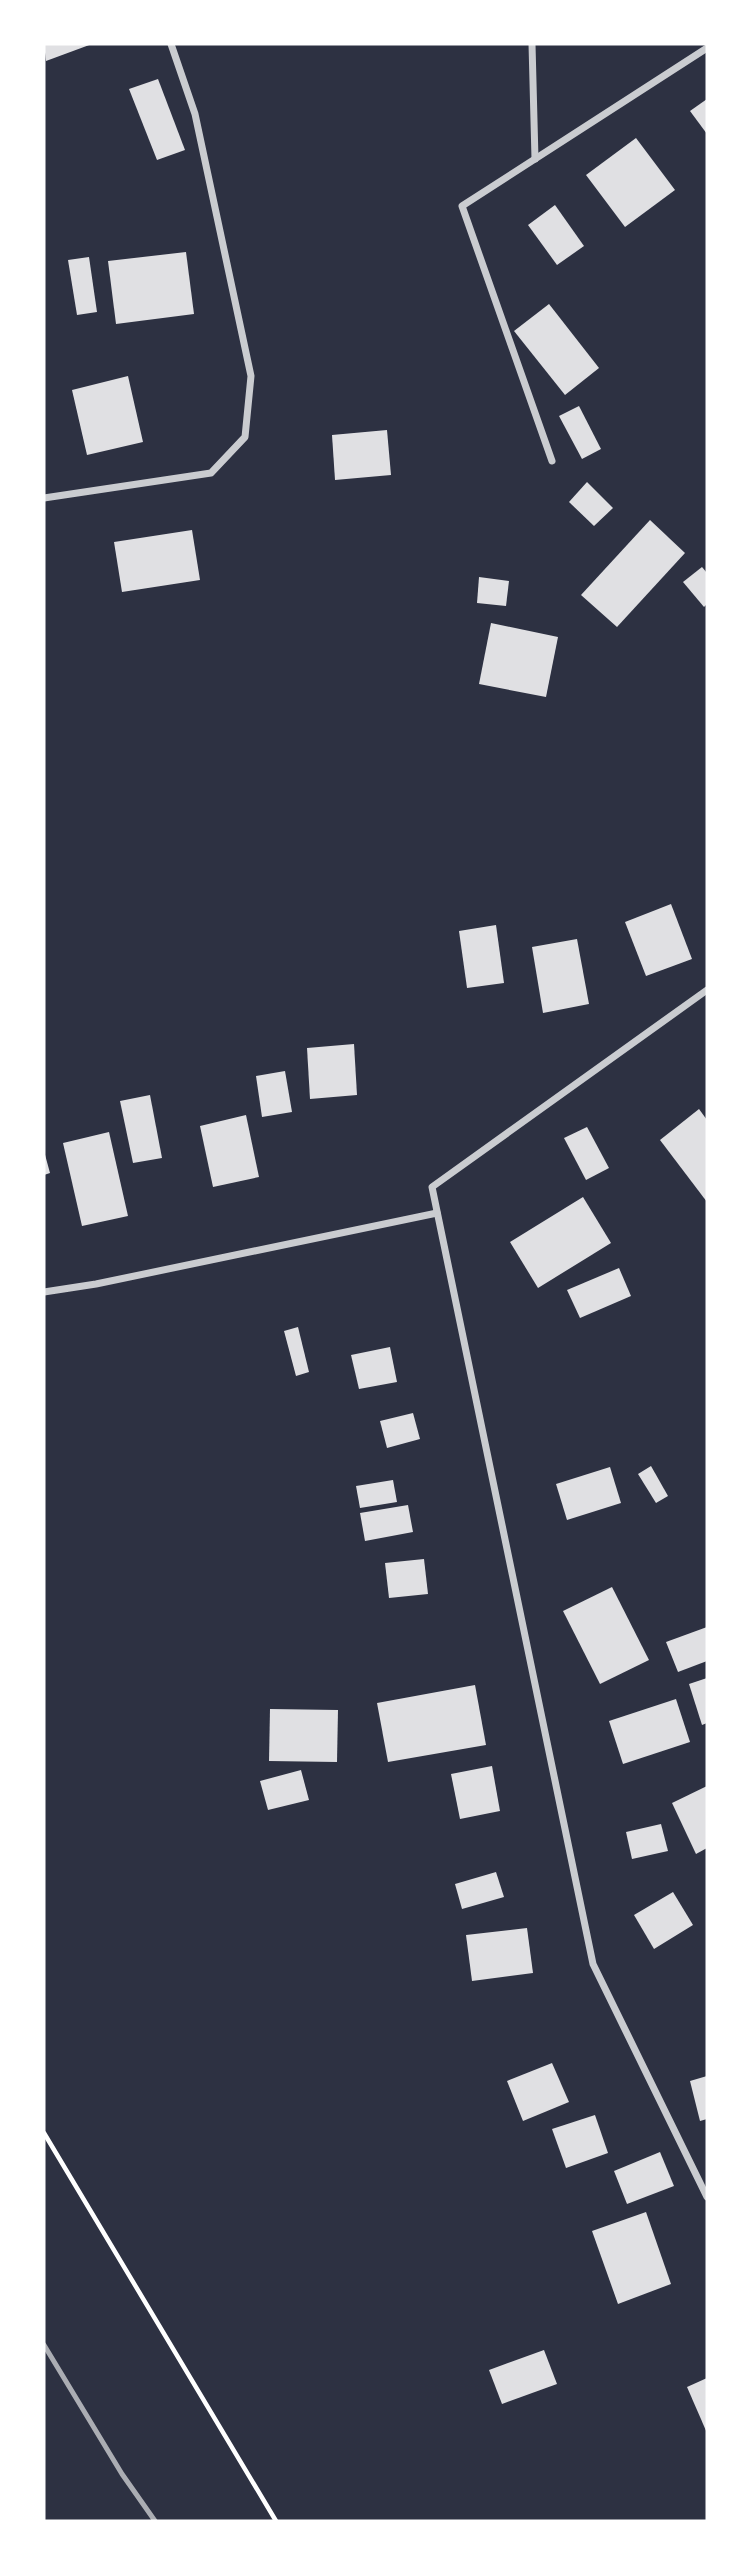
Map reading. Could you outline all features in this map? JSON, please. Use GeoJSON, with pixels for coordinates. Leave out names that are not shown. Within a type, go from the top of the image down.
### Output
{"type":"FeatureCollection","features":[{"type":"Feature","properties":{"kind":"street"},"geometry":{"type":"LineString","coordinates":[[44,498],[211,473],[245,437],[251,376],[195,114],[171,44]]}},
{"type":"Feature","properties":{"kind":"street"},"geometry":{"type":"LineString","coordinates":[[532,44],[535,159]]}},
{"type":"Feature","properties":{"kind":"street"},"geometry":{"type":"LineString","coordinates":[[552,461],[462,206],[707,48]]}},
{"type":"Feature","properties":{"kind":"street"},"geometry":{"type":"LineString","coordinates":[[707,990],[432,1187],[593,1964],[707,2197]]}},
{"type":"Feature","properties":{"kind":"street"},"geometry":{"type":"LineString","coordinates":[[44,1292],[96,1284],[437,1213]]}},
{"type":"Feature","properties":{"kind":"path"},"geometry":{"type":"LineString","coordinates":[[44,2133],[276,2521]]}},
{"type":"Feature","properties":{"kind":"building"},"geometry":{"type":"Polygon","coordinates":[[[44,44],[92,44],[46,61],[44,44]]]}},
{"type":"Feature","properties":{"kind":"building"},"geometry":{"type":"Polygon","coordinates":[[[158,79],[185,150],[157,160],[129,89],[158,79]]]}},
{"type":"Feature","properties":{"kind":"building"},"geometry":{"type":"Polygon","coordinates":[[[707,99],[707,134],[690,111],[707,99]]]}},
{"type":"Feature","properties":{"kind":"building"},"geometry":{"type":"Polygon","coordinates":[[[636,138],[675,190],[625,227],[586,175],[636,138]]]}},
{"type":"Feature","properties":{"kind":"building"},"geometry":{"type":"Polygon","coordinates":[[[555,205],[584,246],[557,265],[528,225],[555,205]]]}},
{"type":"Feature","properties":{"kind":"building"},"geometry":{"type":"Polygon","coordinates":[[[186,252],[194,314],[116,324],[108,261],[186,252]]]}},
{"type":"Feature","properties":{"kind":"building"},"geometry":{"type":"Polygon","coordinates":[[[89,257],[97,312],[77,315],[68,260],[89,257]]]}},
{"type":"Feature","properties":{"kind":"building"},"geometry":{"type":"Polygon","coordinates":[[[549,304],[599,368],[565,395],[514,331],[549,304]]]}},
{"type":"Feature","properties":{"kind":"building"},"geometry":{"type":"Polygon","coordinates":[[[128,376],[143,442],[87,455],[72,390],[128,376]]]}},
{"type":"Feature","properties":{"kind":"building"},"geometry":{"type":"Polygon","coordinates":[[[579,406],[601,449],[582,459],[559,416],[579,406]]]}},
{"type":"Feature","properties":{"kind":"building"},"geometry":{"type":"Polygon","coordinates":[[[387,430],[391,475],[335,480],[332,435],[387,430]]]}},
{"type":"Feature","properties":{"kind":"building"},"geometry":{"type":"Polygon","coordinates":[[[587,482],[613,508],[594,526],[569,502],[587,482]]]}},
{"type":"Feature","properties":{"kind":"building"},"geometry":{"type":"Polygon","coordinates":[[[650,520],[685,553],[617,627],[581,595],[650,520]]]}},
{"type":"Feature","properties":{"kind":"building"},"geometry":{"type":"Polygon","coordinates":[[[192,530],[200,580],[122,592],[114,542],[192,530]]]}},
{"type":"Feature","properties":{"kind":"building"},"geometry":{"type":"Polygon","coordinates":[[[702,567],[707,573],[707,604],[704,607],[683,582],[702,567]]]}},
{"type":"Feature","properties":{"kind":"building"},"geometry":{"type":"Polygon","coordinates":[[[479,577],[509,581],[506,606],[477,603],[479,577]]]}},
{"type":"Feature","properties":{"kind":"building"},"geometry":{"type":"Polygon","coordinates":[[[491,623],[558,637],[546,697],[479,684],[491,623]]]}},
{"type":"Feature","properties":{"kind":"building"},"geometry":{"type":"Polygon","coordinates":[[[671,904],[692,959],[646,976],[625,922],[671,904]]]}},
{"type":"Feature","properties":{"kind":"building"},"geometry":{"type":"Polygon","coordinates":[[[496,925],[504,983],[467,988],[459,931],[496,925]]]}},
{"type":"Feature","properties":{"kind":"building"},"geometry":{"type":"Polygon","coordinates":[[[577,939],[589,1004],[543,1013],[532,947],[577,939]]]}},
{"type":"Feature","properties":{"kind":"building"},"geometry":{"type":"Polygon","coordinates":[[[354,1044],[357,1095],[310,1099],[307,1048],[354,1044]]]}},
{"type":"Feature","properties":{"kind":"building"},"geometry":{"type":"Polygon","coordinates":[[[285,1071],[292,1112],[262,1117],[256,1076],[285,1071]]]}},
{"type":"Feature","properties":{"kind":"building"},"geometry":{"type":"Polygon","coordinates":[[[150,1095],[162,1158],[133,1163],[120,1101],[150,1095]]]}},
{"type":"Feature","properties":{"kind":"building"},"geometry":{"type":"Polygon","coordinates":[[[699,1109],[707,1120],[707,1202],[660,1140],[699,1109]]]}},
{"type":"Feature","properties":{"kind":"building"},"geometry":{"type":"Polygon","coordinates":[[[246,1115],[259,1177],[213,1187],[200,1126],[246,1115]]]}},
{"type":"Feature","properties":{"kind":"building"},"geometry":{"type":"Polygon","coordinates":[[[587,1127],[609,1168],[586,1180],[564,1138],[587,1127]]]}},
{"type":"Feature","properties":{"kind":"building"},"geometry":{"type":"Polygon","coordinates":[[[109,1132],[128,1216],[82,1226],[63,1143],[109,1132]]]}},
{"type":"Feature","properties":{"kind":"building"},"geometry":{"type":"Polygon","coordinates":[[[44,1151],[50,1173],[44,1175],[44,1151]]]}},
{"type":"Feature","properties":{"kind":"building"},"geometry":{"type":"Polygon","coordinates":[[[583,1197],[611,1243],[538,1288],[510,1242],[583,1197]]]}},
{"type":"Feature","properties":{"kind":"building"},"geometry":{"type":"Polygon","coordinates":[[[619,1268],[631,1296],[580,1318],[567,1290],[619,1268]]]}},
{"type":"Feature","properties":{"kind":"building"},"geometry":{"type":"Polygon","coordinates":[[[298,1327],[309,1372],[296,1376],[284,1331],[298,1327]]]}},
{"type":"Feature","properties":{"kind":"building"},"geometry":{"type":"Polygon","coordinates":[[[390,1347],[397,1382],[359,1389],[351,1355],[390,1347]]]}},
{"type":"Feature","properties":{"kind":"building"},"geometry":{"type":"Polygon","coordinates":[[[413,1413],[420,1439],[387,1448],[380,1421],[413,1413]]]}},
{"type":"Feature","properties":{"kind":"building"},"geometry":{"type":"Polygon","coordinates":[[[651,1466],[668,1496],[656,1503],[638,1474],[651,1466]]]}},
{"type":"Feature","properties":{"kind":"building"},"geometry":{"type":"Polygon","coordinates":[[[610,1467],[621,1503],[567,1520],[556,1484],[610,1467]]]}},
{"type":"Feature","properties":{"kind":"building"},"geometry":{"type":"Polygon","coordinates":[[[393,1480],[397,1502],[360,1508],[356,1486],[393,1480]]]}},
{"type":"Feature","properties":{"kind":"building"},"geometry":{"type":"Polygon","coordinates":[[[408,1505],[413,1532],[365,1541],[360,1513],[408,1505]]]}},
{"type":"Feature","properties":{"kind":"building"},"geometry":{"type":"Polygon","coordinates":[[[424,1559],[428,1594],[389,1598],[385,1563],[424,1559]]]}},
{"type":"Feature","properties":{"kind":"building"},"geometry":{"type":"Polygon","coordinates":[[[612,1587],[649,1660],[600,1684],[563,1611],[612,1587]]]}},
{"type":"Feature","properties":{"kind":"building"},"geometry":{"type":"Polygon","coordinates":[[[707,1627],[707,1661],[678,1672],[666,1642],[707,1627]]]}},
{"type":"Feature","properties":{"kind":"building"},"geometry":{"type":"Polygon","coordinates":[[[707,1678],[707,1723],[702,1725],[689,1684],[707,1678]]]}},
{"type":"Feature","properties":{"kind":"building"},"geometry":{"type":"Polygon","coordinates":[[[475,1685],[486,1745],[388,1762],[377,1703],[475,1685]]]}},
{"type":"Feature","properties":{"kind":"building"},"geometry":{"type":"Polygon","coordinates":[[[676,1699],[690,1742],[623,1764],[609,1721],[676,1699]]]}},
{"type":"Feature","properties":{"kind":"building"},"geometry":{"type":"Polygon","coordinates":[[[270,1709],[338,1710],[337,1762],[269,1761],[270,1709]]]}},
{"type":"Feature","properties":{"kind":"building"},"geometry":{"type":"Polygon","coordinates":[[[492,1766],[500,1811],[460,1819],[451,1774],[492,1766]]]}},
{"type":"Feature","properties":{"kind":"building"},"geometry":{"type":"Polygon","coordinates":[[[301,1770],[309,1800],[268,1810],[260,1781],[301,1770]]]}},
{"type":"Feature","properties":{"kind":"building"},"geometry":{"type":"Polygon","coordinates":[[[707,1786],[707,1848],[696,1854],[672,1803],[707,1786]]]}},
{"type":"Feature","properties":{"kind":"building"},"geometry":{"type":"Polygon","coordinates":[[[661,1824],[668,1851],[632,1859],[626,1832],[661,1824]]]}},
{"type":"Feature","properties":{"kind":"building"},"geometry":{"type":"Polygon","coordinates":[[[496,1872],[504,1897],[462,1909],[455,1884],[496,1872]]]}},
{"type":"Feature","properties":{"kind":"building"},"geometry":{"type":"Polygon","coordinates":[[[673,1892],[693,1925],[654,1949],[634,1915],[673,1892]]]}},
{"type":"Feature","properties":{"kind":"building"},"geometry":{"type":"Polygon","coordinates":[[[527,1928],[533,1973],[472,1981],[466,1935],[527,1928]]]}},
{"type":"Feature","properties":{"kind":"building"},"geometry":{"type":"Polygon","coordinates":[[[552,2063],[569,2102],[523,2121],[507,2081],[552,2063]]]}},
{"type":"Feature","properties":{"kind":"building"},"geometry":{"type":"Polygon","coordinates":[[[707,2076],[707,2119],[700,2121],[690,2081],[707,2076]]]}},
{"type":"Feature","properties":{"kind":"building"},"geometry":{"type":"Polygon","coordinates":[[[595,2115],[608,2153],[566,2168],[552,2129],[595,2115]]]}},
{"type":"Feature","properties":{"kind":"building"},"geometry":{"type":"Polygon","coordinates":[[[660,2152],[674,2186],[627,2204],[614,2171],[660,2152]]]}},
{"type":"Feature","properties":{"kind":"building"},"geometry":{"type":"Polygon","coordinates":[[[646,2212],[671,2284],[618,2304],[592,2231],[646,2212]]]}},
{"type":"Feature","properties":{"kind":"building"},"geometry":{"type":"Polygon","coordinates":[[[544,2350],[557,2384],[502,2404],[489,2370],[544,2350]]]}},
{"type":"Feature","properties":{"kind":"building"},"geometry":{"type":"Polygon","coordinates":[[[707,2378],[707,2433],[687,2387],[707,2378]]]}},
{"type":"Feature","properties":{"kind":"railway"},"geometry":{"type":"LineString","coordinates":[[44,2345],[122,2474],[155,2521]]}}]}
